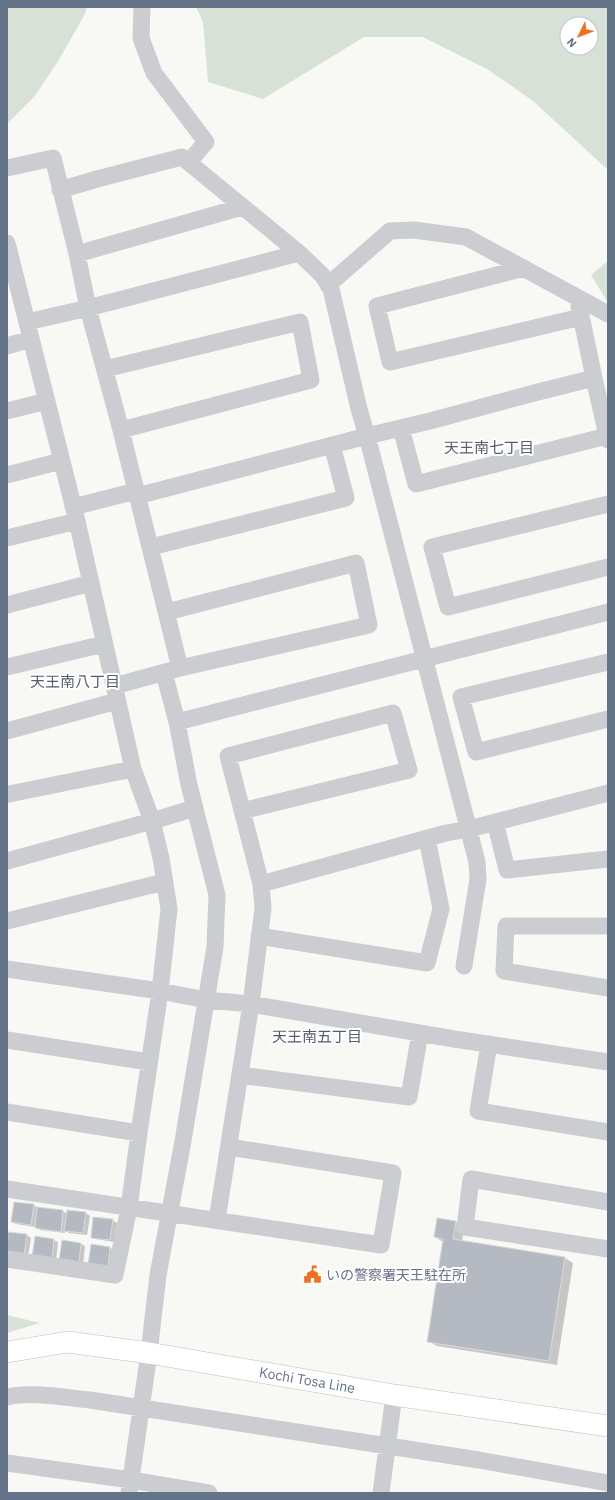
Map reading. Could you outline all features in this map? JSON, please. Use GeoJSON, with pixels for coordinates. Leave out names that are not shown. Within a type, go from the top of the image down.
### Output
{"type":"FeatureCollection","features":[{"type":"Feature","properties":{"kind":"main road","name":"Kochi Tosa Line"},"geometry":{"type":"LineString","coordinates":[[7,1352],[68,1342],[149,1353],[394,1395],[608,1426]]}},
{"type":"Feature","properties":{"kind":"street"},"geometry":{"type":"LineString","coordinates":[[142,7],[141,38],[154,73],[206,142],[189,162]]}},
{"type":"Feature","properties":{"kind":"street"},"geometry":{"type":"LineString","coordinates":[[60,190],[182,157],[299,253],[322,275],[331,289],[358,409],[367,436],[477,862],[478,880],[464,966]]}},
{"type":"Feature","properties":{"kind":"street"},"geometry":{"type":"LineString","coordinates":[[7,168],[53,158],[77,254],[88,308],[151,547],[180,668]]}},
{"type":"Feature","properties":{"kind":"street"},"geometry":{"type":"LineString","coordinates":[[77,254],[242,207]]}},
{"type":"Feature","properties":{"kind":"street"},"geometry":{"type":"LineString","coordinates":[[328,285],[390,231],[414,230],[466,236],[608,314]]}},
{"type":"Feature","properties":{"kind":"street"},"geometry":{"type":"LineString","coordinates":[[7,243],[12,281],[27,322],[75,514],[133,769],[152,821],[169,909],[160,991],[129,1208],[115,1275],[7,1259]]}},
{"type":"Feature","properties":{"kind":"street"},"geometry":{"type":"LineString","coordinates":[[27,322],[88,308],[299,253]]}},
{"type":"Feature","properties":{"kind":"street"},"geometry":{"type":"LineString","coordinates":[[524,268],[377,306],[390,362],[581,317]]}},
{"type":"Feature","properties":{"kind":"street"},"geometry":{"type":"LineString","coordinates":[[401,428],[416,484],[607,438],[578,298]]}},
{"type":"Feature","properties":{"kind":"street"},"geometry":{"type":"LineString","coordinates":[[105,369],[300,322],[311,380],[121,430]]}},
{"type":"Feature","properties":{"kind":"street"},"geometry":{"type":"LineString","coordinates":[[7,346],[31,339]]}},
{"type":"Feature","properties":{"kind":"street"},"geometry":{"type":"LineString","coordinates":[[7,538],[137,494],[594,378]]}},
{"type":"Feature","properties":{"kind":"street"},"geometry":{"type":"LineString","coordinates":[[7,410],[46,400]]}},
{"type":"Feature","properties":{"kind":"street"},"geometry":{"type":"LineString","coordinates":[[151,547],[346,498],[332,445]]}},
{"type":"Feature","properties":{"kind":"street"},"geometry":{"type":"LineString","coordinates":[[7,475],[61,461]]}},
{"type":"Feature","properties":{"kind":"street"},"geometry":{"type":"LineString","coordinates":[[608,504],[432,547],[448,608],[608,567]]}},
{"type":"Feature","properties":{"kind":"street"},"geometry":{"type":"LineString","coordinates":[[7,731],[115,693],[180,668],[370,625],[356,563],[167,612]]}},
{"type":"Feature","properties":{"kind":"street"},"geometry":{"type":"LineString","coordinates":[[7,604],[90,583]]}},
{"type":"Feature","properties":{"kind":"street"},"geometry":{"type":"LineString","coordinates":[[177,722],[608,612]]}},
{"type":"Feature","properties":{"kind":"street"},"geometry":{"type":"LineString","coordinates":[[7,667],[104,644]]}},
{"type":"Feature","properties":{"kind":"street"},"geometry":{"type":"LineString","coordinates":[[608,662],[461,697],[476,752],[608,719]]}},
{"type":"Feature","properties":{"kind":"street"},"geometry":{"type":"LineString","coordinates":[[130,1486],[149,1353],[158,1275],[170,1214],[215,947],[217,895],[195,808],[177,722],[164,673]]}},
{"type":"Feature","properties":{"kind":"street"},"geometry":{"type":"LineString","coordinates":[[217,1220],[251,1004],[263,908],[261,884],[242,811],[228,756],[393,713],[409,770],[242,811]]}},
{"type":"Feature","properties":{"kind":"street"},"geometry":{"type":"LineString","coordinates":[[8,791],[133,769]]}},
{"type":"Feature","properties":{"kind":"street"},"geometry":{"type":"LineString","coordinates":[[261,884],[427,838],[469,829],[608,793]]}},
{"type":"Feature","properties":{"kind":"street"},"geometry":{"type":"LineString","coordinates":[[7,861],[195,808]]}},
{"type":"Feature","properties":{"kind":"street"},"geometry":{"type":"LineString","coordinates":[[496,822],[507,870],[608,859]]}},
{"type":"Feature","properties":{"kind":"street"},"geometry":{"type":"LineString","coordinates":[[259,936],[427,963],[441,909],[427,838]]}},
{"type":"Feature","properties":{"kind":"street"},"geometry":{"type":"LineString","coordinates":[[7,921],[164,882]]}},
{"type":"Feature","properties":{"kind":"street"},"geometry":{"type":"LineString","coordinates":[[608,926],[506,926],[504,971],[608,988]]}},
{"type":"Feature","properties":{"kind":"street"},"geometry":{"type":"LineString","coordinates":[[7,969],[160,991],[206,1000],[251,1004],[420,1033],[608,1062]]}},
{"type":"Feature","properties":{"kind":"street"},"geometry":{"type":"LineString","coordinates":[[240,1075],[409,1097],[420,1033]]}},
{"type":"Feature","properties":{"kind":"street"},"geometry":{"type":"LineString","coordinates":[[7,1040],[149,1062]]}},
{"type":"Feature","properties":{"kind":"street"},"geometry":{"type":"LineString","coordinates":[[489,1044],[478,1111],[608,1132]]}},
{"type":"Feature","properties":{"kind":"street"},"geometry":{"type":"LineString","coordinates":[[7,1112],[139,1134]]}},
{"type":"Feature","properties":{"kind":"street"},"geometry":{"type":"LineString","coordinates":[[7,1189],[381,1245],[393,1173],[229,1147]]}},
{"type":"Feature","properties":{"kind":"street"},"geometry":{"type":"LineString","coordinates":[[608,1202],[471,1179],[465,1227],[608,1249]]}},
{"type":"Feature","properties":{"kind":"street"},"geometry":{"type":"LineString","coordinates":[[7,1397],[13,1395],[37,1395],[90,1400],[479,1460],[608,1483]]}},
{"type":"Feature","properties":{"kind":"street"},"geometry":{"type":"LineString","coordinates":[[380,1493],[394,1395]]}},
{"type":"Feature","properties":{"kind":"street"},"geometry":{"type":"LineString","coordinates":[[7,1463],[130,1486],[209,1493]]}},
{"type":"Feature","properties":{"kind":"shaded area"},"geometry":{"type":"Polygon","coordinates":[[[7,7],[87,7],[85,14],[57,63],[34,97],[7,124],[7,7]]]}},
{"type":"Feature","properties":{"kind":"shaded area"},"geometry":{"type":"Polygon","coordinates":[[[196,7],[608,7],[608,170],[533,101],[487,69],[423,37],[364,37],[263,99],[208,82],[203,22],[196,7]]]}},
{"type":"Feature","properties":{"kind":"shaded area"},"geometry":{"type":"Polygon","coordinates":[[[608,261],[608,303],[591,275],[608,261]]]}},
{"type":"Feature","properties":{"kind":"shaded area"},"geometry":{"type":"Polygon","coordinates":[[[7,1315],[40,1323],[7,1333],[7,1315]]]}},
{"type":"Feature","properties":{"kind":"building"},"geometry":{"type":"Polygon","coordinates":[[[14,1202],[34,1204],[31,1225],[11,1222],[14,1202]]]}},
{"type":"Feature","properties":{"kind":"building"},"geometry":{"type":"Polygon","coordinates":[[[37,1207],[63,1210],[61,1232],[35,1228],[37,1207]]]}},
{"type":"Feature","properties":{"kind":"building"},"geometry":{"type":"Polygon","coordinates":[[[67,1210],[86,1212],[83,1233],[64,1231],[67,1210]]]}},
{"type":"Feature","properties":{"kind":"building"},"geometry":{"type":"Polygon","coordinates":[[[93,1217],[113,1219],[110,1240],[91,1238],[93,1217]]]}},
{"type":"Feature","properties":{"kind":"building"},"geometry":{"type":"Polygon","coordinates":[[[437,1218],[456,1221],[453,1239],[565,1257],[549,1361],[427,1342],[443,1239],[434,1237],[437,1218]]]}},
{"type":"Feature","properties":{"kind":"building"},"geometry":{"type":"Polygon","coordinates":[[[8,1232],[27,1234],[24,1255],[7,1253],[8,1232]]]}},
{"type":"Feature","properties":{"kind":"building"},"geometry":{"type":"Polygon","coordinates":[[[35,1236],[54,1239],[52,1260],[32,1257],[35,1236]]]}},
{"type":"Feature","properties":{"kind":"building"},"geometry":{"type":"Polygon","coordinates":[[[62,1240],[81,1243],[79,1264],[59,1261],[62,1240]]]}},
{"type":"Feature","properties":{"kind":"building"},"geometry":{"type":"Polygon","coordinates":[[[91,1244],[110,1247],[108,1268],[88,1265],[91,1244]]]}},
{"type":"Feature","properties":{"kind":"place","name":"いの警察署天王駐在所"},"geometry":{"type":"Point","coordinates":[313,1275]}},
{"type":"Feature","properties":{"kind":"district","name":"天王南七丁目"},"geometry":{"type":"Point","coordinates":[489,447]}},
{"type":"Feature","properties":{"kind":"district","name":"天王南八丁目"},"geometry":{"type":"Point","coordinates":[75,681]}},
{"type":"Feature","properties":{"kind":"district","name":"天王南五丁目"},"geometry":{"type":"Point","coordinates":[317,1036]}}]}
